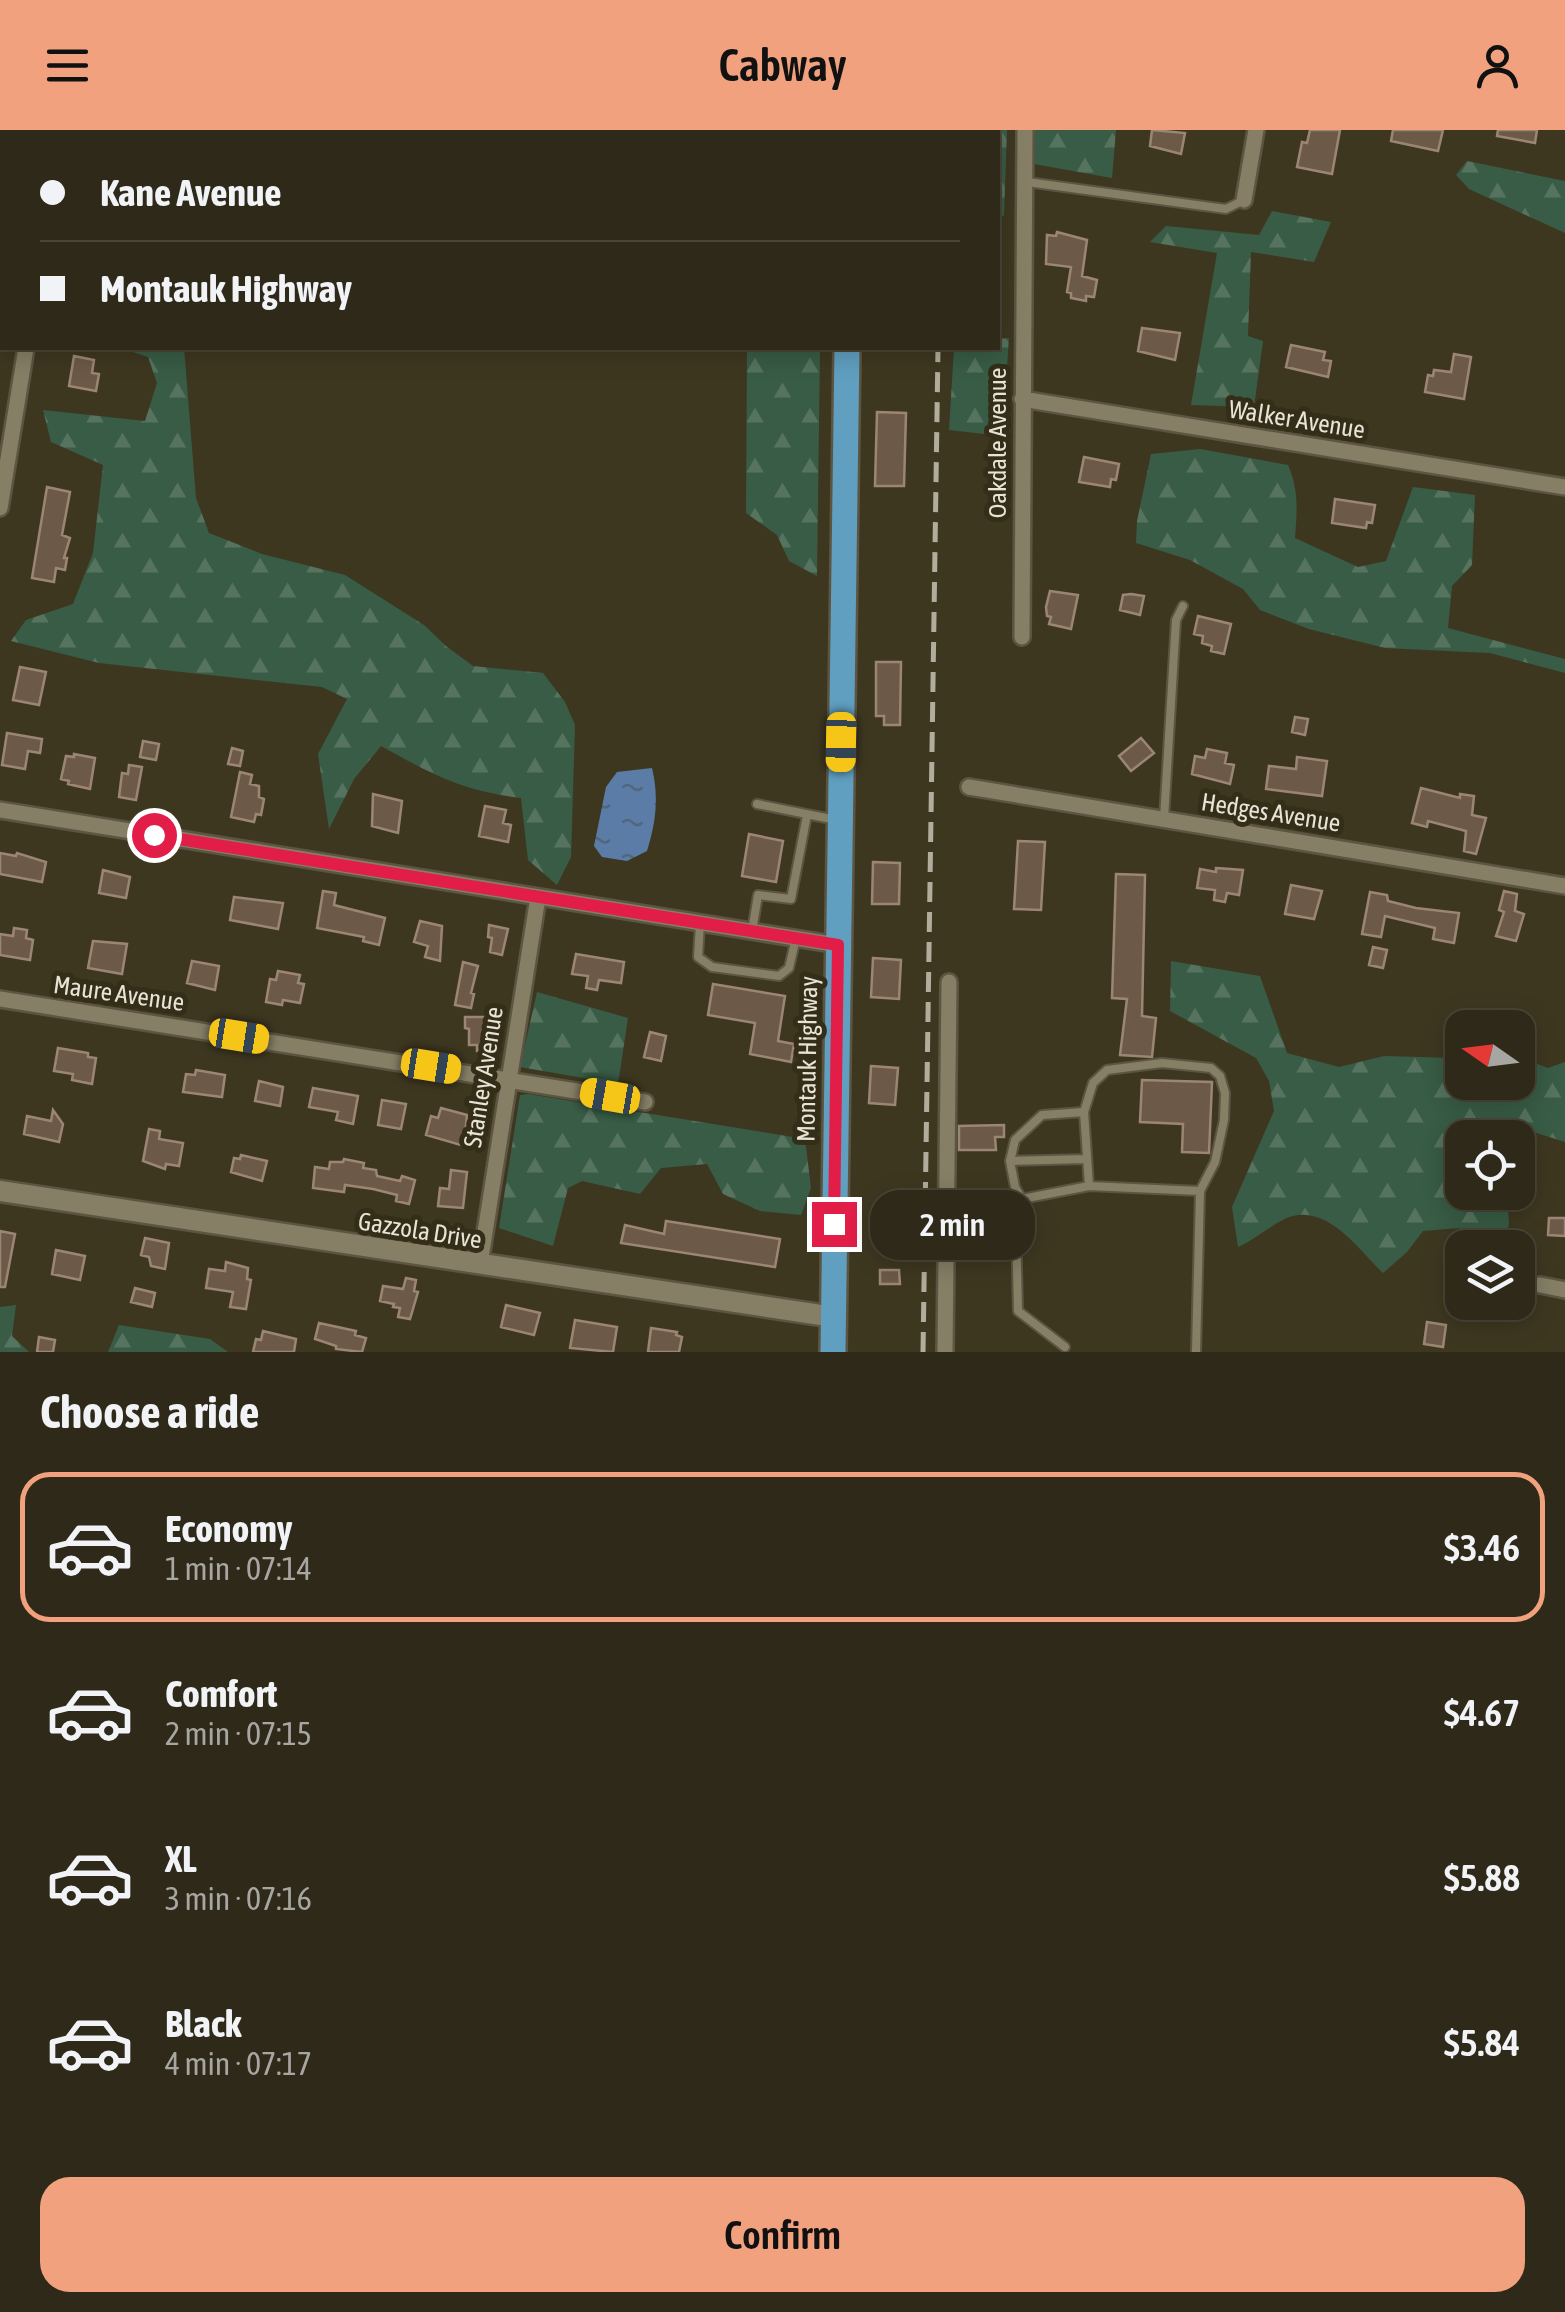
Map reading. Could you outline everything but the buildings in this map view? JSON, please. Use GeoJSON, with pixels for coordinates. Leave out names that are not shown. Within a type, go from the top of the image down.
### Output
{"type":"FeatureCollection","features":[{"type":"Feature","properties":{"kind":"main road","name":"Montauk Highway"},"geometry":{"type":"LineString","coordinates":[[833,1352],[847,350]]}},
{"type":"Feature","properties":{"kind":"street","name":"Oakdale Avenue"},"geometry":{"type":"LineString","coordinates":[[1022,637],[1025,130]]}},
{"type":"Feature","properties":{"kind":"street"},"geometry":{"type":"LineString","coordinates":[[1244,200],[1256,130]]}},
{"type":"Feature","properties":{"kind":"street"},"geometry":{"type":"LineString","coordinates":[[0,508],[6,432],[26,350]]}},
{"type":"Feature","properties":{"kind":"street","name":"Walker Avenue"},"geometry":{"type":"LineString","coordinates":[[1022,399],[1565,486]]}},
{"type":"Feature","properties":{"kind":"street","name":"Hedges Avenue"},"geometry":{"type":"LineString","coordinates":[[968,787],[1565,886]]}},
{"type":"Feature","properties":{"kind":"street"},"geometry":{"type":"LineString","coordinates":[[0,810],[838,945]]}},
{"type":"Feature","properties":{"kind":"street","name":"Stanley Avenue"},"geometry":{"type":"LineString","coordinates":[[480,1264],[538,897]]}},
{"type":"Feature","properties":{"kind":"street"},"geometry":{"type":"LineString","coordinates":[[944,1352],[949,982]]}},
{"type":"Feature","properties":{"kind":"street","name":"Maure Avenue"},"geometry":{"type":"LineString","coordinates":[[0,999],[645,1102]]}},
{"type":"Feature","properties":{"kind":"street","name":"Gazzola Drive"},"geometry":{"type":"LineString","coordinates":[[0,1191],[834,1317]]}},
{"type":"Feature","properties":{"kind":"street"},"geometry":{"type":"LineString","coordinates":[[1540,1285],[1565,1290]]}},
{"type":"Feature","properties":{"kind":"lane"},"geometry":{"type":"LineString","coordinates":[[1027,182],[1226,209],[1244,200]]}},
{"type":"Feature","properties":{"kind":"lane"},"geometry":{"type":"LineString","coordinates":[[1164,819],[1176,620],[1183,606]]}},
{"type":"Feature","properties":{"kind":"lane"},"geometry":{"type":"LineString","coordinates":[[757,804],[840,821]]}},
{"type":"Feature","properties":{"kind":"lane"},"geometry":{"type":"LineString","coordinates":[[752,931],[758,895],[790,899],[807,815]]}},
{"type":"Feature","properties":{"kind":"lane"},"geometry":{"type":"LineString","coordinates":[[700,923],[698,957],[712,967],[779,976],[788,968],[796,938]]}},
{"type":"Feature","properties":{"kind":"lane"},"geometry":{"type":"LineString","coordinates":[[1089,1186],[1084,1112],[1094,1083],[1107,1070],[1162,1063],[1211,1068],[1220,1076],[1224,1120],[1215,1162],[1200,1191],[1196,1352]]}},
{"type":"Feature","properties":{"kind":"lane"},"geometry":{"type":"LineString","coordinates":[[1065,1347],[1018,1310],[1016,1226],[1022,1199],[1015,1187],[1010,1161],[1015,1140],[1042,1115],[1084,1112]]}},
{"type":"Feature","properties":{"kind":"lane"},"geometry":{"type":"LineString","coordinates":[[1010,1161],[1087,1159]]}},
{"type":"Feature","properties":{"kind":"lane"},"geometry":{"type":"LineString","coordinates":[[1022,1199],[1089,1186],[1200,1191]]}},
{"type":"Feature","properties":{"kind":"green space"},"geometry":{"type":"Polygon","coordinates":[[[1000,130],[1007,130],[1004,216],[1000,215],[1000,130]]]}},
{"type":"Feature","properties":{"kind":"green space"},"geometry":{"type":"Polygon","coordinates":[[[1035,130],[1116,130],[1112,178],[1034,164],[1035,130]]]}},
{"type":"Feature","properties":{"kind":"green space"},"geometry":{"type":"Polygon","coordinates":[[[1467,161],[1565,181],[1565,233],[1469,189],[1456,175],[1467,161]]]}},
{"type":"Feature","properties":{"kind":"green space"},"geometry":{"type":"Polygon","coordinates":[[[1272,211],[1331,222],[1314,262],[1251,252],[1248,336],[1263,341],[1254,407],[1191,405],[1217,253],[1150,242],[1166,226],[1259,235],[1272,211]]]}},
{"type":"Feature","properties":{"kind":"green space"},"geometry":{"type":"Polygon","coordinates":[[[1009,338],[1002,436],[949,430],[954,350],[1000,350],[1000,339],[1009,338]]]}},
{"type":"Feature","properties":{"kind":"green space"},"geometry":{"type":"Polygon","coordinates":[[[127,350],[184,350],[196,498],[209,533],[262,554],[345,575],[424,625],[473,666],[543,673],[565,702],[575,725],[571,857],[557,885],[528,860],[521,798],[480,791],[448,780],[381,746],[354,779],[329,829],[318,754],[347,699],[322,687],[99,663],[11,641],[26,620],[73,604],[93,553],[103,465],[51,442],[43,410],[145,421],[157,383],[148,357],[127,350]]]}},
{"type":"Feature","properties":{"kind":"green space"},"geometry":{"type":"Polygon","coordinates":[[[747,350],[820,350],[817,576],[789,561],[777,535],[746,513],[747,350]]]}},
{"type":"Feature","properties":{"kind":"green space"},"geometry":{"type":"Polygon","coordinates":[[[1200,449],[1288,465],[1296,492],[1295,538],[1358,567],[1386,561],[1413,487],[1475,495],[1472,565],[1452,586],[1448,628],[1565,659],[1565,673],[1490,653],[1385,648],[1309,629],[1260,610],[1243,589],[1190,560],[1136,543],[1151,454],[1200,449]]]}},
{"type":"Feature","properties":{"kind":"green space"},"geometry":{"type":"Polygon","coordinates":[[[1171,961],[1260,976],[1287,1053],[1339,1067],[1384,1056],[1445,1058],[1445,1100],[1535,1100],[1535,1063],[1548,1068],[1565,1062],[1565,1142],[1535,1132],[1535,1120],[1445,1120],[1445,1210],[1508,1210],[1507,1230],[1423,1231],[1383,1273],[1332,1224],[1307,1215],[1287,1218],[1238,1247],[1232,1207],[1274,1111],[1269,1081],[1256,1058],[1170,1011],[1171,961]]]}},
{"type":"Feature","properties":{"kind":"green space"},"geometry":{"type":"Polygon","coordinates":[[[537,992],[628,1018],[618,1084],[520,1067],[537,992]]]}},
{"type":"Feature","properties":{"kind":"green space"},"geometry":{"type":"Polygon","coordinates":[[[520,1095],[805,1139],[811,1188],[801,1215],[760,1211],[723,1194],[707,1164],[661,1168],[640,1194],[582,1181],[568,1188],[553,1246],[499,1228],[520,1095]]]}},
{"type":"Feature","properties":{"kind":"green space"},"geometry":{"type":"Polygon","coordinates":[[[16,1305],[12,1336],[29,1352],[0,1352],[0,1307],[16,1305]]]}},
{"type":"Feature","properties":{"kind":"green space"},"geometry":{"type":"Polygon","coordinates":[[[119,1325],[210,1339],[228,1352],[108,1352],[119,1325]]]}},
{"type":"Feature","properties":{"kind":"water"},"geometry":{"type":"Polygon","coordinates":[[[652,768],[656,810],[647,851],[627,861],[602,857],[594,846],[606,787],[617,772],[652,768]]]}},
{"type":"Feature","properties":{"kind":"railway"},"geometry":{"type":"LineString","coordinates":[[923,1352],[938,350]]}},
{"type":"Feature","properties":{"kind":"route"},"geometry":{"type":"LineString","coordinates":[[154,835],[838,945],[834,1224]]}}]}
